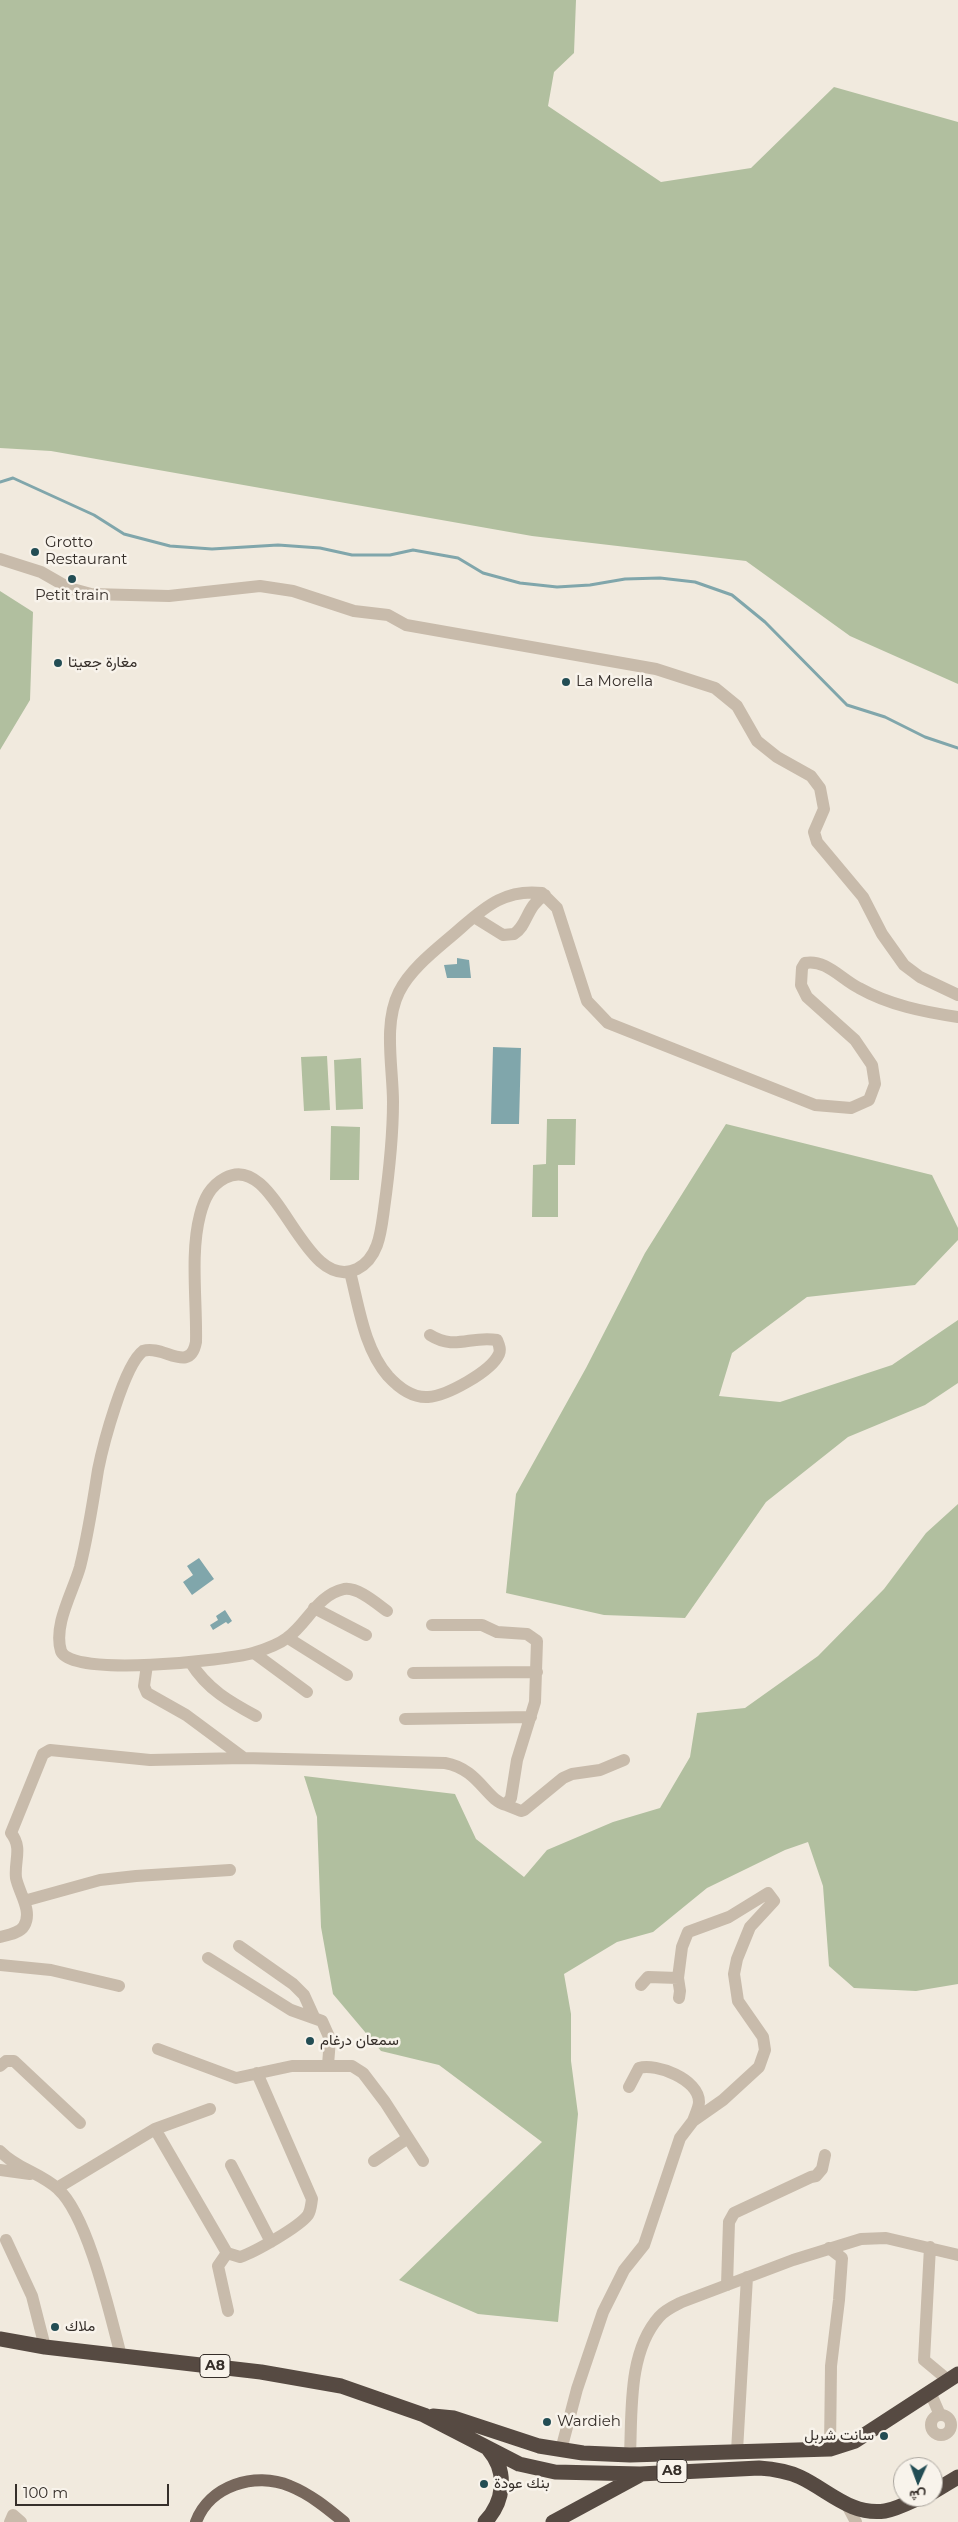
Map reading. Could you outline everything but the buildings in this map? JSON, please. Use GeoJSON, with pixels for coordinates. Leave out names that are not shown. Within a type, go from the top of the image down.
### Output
{"type":"FeatureCollection","features":[{"type":"Feature","properties":{"kind":"highway","name":"A8"},"geometry":{"type":"LineString","coordinates":[[0,2339],[44,2347],[251,2370],[357,2390],[424,2415],[519,2464],[555,2472],[640,2474],[759,2468],[778,2469],[801,2478],[847,2505],[865,2510],[884,2511],[895,2507]]}},
{"type":"Feature","properties":{"kind":"highway","name":"A8"},"geometry":{"type":"LineString","coordinates":[[424,2415],[454,2418],[539,2446],[561,2450],[630,2455],[830,2449],[855,2441],[953,2377]]}},
{"type":"Feature","properties":{"kind":"highway"},"geometry":{"type":"LineString","coordinates":[[485,2522],[494,2512],[502,2483],[500,2469],[488,2449]]}},
{"type":"Feature","properties":{"kind":"highway"},"geometry":{"type":"LineString","coordinates":[[502,2483],[519,2464],[535,2456],[561,2450]]}},
{"type":"Feature","properties":{"kind":"highway"},"geometry":{"type":"LineString","coordinates":[[553,2522],[640,2474]]}},
{"type":"Feature","properties":{"kind":"highway"},"geometry":{"type":"LineString","coordinates":[[943,2486],[958,2477]]}},
{"type":"Feature","properties":{"kind":"main road"},"geometry":{"type":"LineString","coordinates":[[196,2522],[199,2514],[217,2493],[231,2486],[267,2480],[288,2485],[307,2494],[344,2522]]}},
{"type":"Feature","properties":{"kind":"street"},"geometry":{"type":"LineString","coordinates":[[0,559],[41,572],[69,588],[91,594],[169,596],[260,586],[293,591],[354,611],[388,615],[406,625],[656,669],[702,683],[725,694],[737,706],[757,740],[777,757],[811,776],[820,788],[824,801],[824,808],[814,832],[817,842],[863,897],[882,934],[904,964],[920,977],[958,995]]}},
{"type":"Feature","properties":{"kind":"street"},"geometry":{"type":"LineString","coordinates":[[387,1611],[354,1590],[347,1589],[331,1594],[314,1608],[288,1638],[254,1653],[191,1663],[147,1665],[70,1659],[62,1652],[60,1632],[82,1558],[108,1426],[126,1380],[143,1351],[149,1349],[181,1358],[191,1356],[194,1352],[196,1342],[196,1237],[200,1215],[209,1191],[227,1177],[245,1176],[253,1179],[266,1189],[322,1264],[336,1271],[350,1272],[372,1258],[377,1246],[384,1210],[392,1135],[391,1033],[394,1009],[399,992],[411,974],[474,916],[490,904],[509,896],[533,892],[545,895],[557,908],[587,1001],[608,1022],[815,1105],[851,1108],[869,1100],[875,1084],[872,1065],[856,1040],[807,997],[802,990],[802,968],[805,964],[825,965],[858,988],[884,999],[913,1008],[958,1017]]}},
{"type":"Feature","properties":{"kind":"street"},"geometry":{"type":"LineString","coordinates":[[474,916],[503,935],[514,934],[522,926],[530,908],[545,895]]}},
{"type":"Feature","properties":{"kind":"street"},"geometry":{"type":"LineString","coordinates":[[350,1272],[363,1325],[372,1351],[387,1375],[404,1390],[417,1396],[427,1397],[443,1393],[484,1371],[499,1354],[500,1346],[497,1340],[488,1338],[454,1344],[445,1343],[430,1335]]}},
{"type":"Feature","properties":{"kind":"street"},"geometry":{"type":"LineString","coordinates":[[314,1608],[366,1635]]}},
{"type":"Feature","properties":{"kind":"street"},"geometry":{"type":"LineString","coordinates":[[432,1625],[482,1625],[498,1632],[533,1637],[538,1646],[535,1702],[516,1760],[511,1798],[506,1804]]}},
{"type":"Feature","properties":{"kind":"street"},"geometry":{"type":"LineString","coordinates":[[288,1638],[347,1675]]}},
{"type":"Feature","properties":{"kind":"street"},"geometry":{"type":"LineString","coordinates":[[254,1653],[307,1692]]}},
{"type":"Feature","properties":{"kind":"street"},"geometry":{"type":"LineString","coordinates":[[191,1663],[206,1685],[222,1697],[256,1716]]}},
{"type":"Feature","properties":{"kind":"street"},"geometry":{"type":"LineString","coordinates":[[147,1665],[144,1686],[147,1694],[186,1715],[244,1758]]}},
{"type":"Feature","properties":{"kind":"street"},"geometry":{"type":"LineString","coordinates":[[413,1673],[537,1672]]}},
{"type":"Feature","properties":{"kind":"street"},"geometry":{"type":"LineString","coordinates":[[405,1719],[531,1717]]}},
{"type":"Feature","properties":{"kind":"street"},"geometry":{"type":"LineString","coordinates":[[0,1937],[23,1928],[27,1918],[24,1901],[16,1877],[18,1846],[5,1832],[43,1754],[50,1750],[150,1760],[244,1758],[445,1763],[458,1765],[471,1773],[499,1802],[521,1811],[563,1778],[600,1770],[624,1760]]}},
{"type":"Feature","properties":{"kind":"street"},"geometry":{"type":"LineString","coordinates":[[24,1901],[100,1880],[230,1870]]}},
{"type":"Feature","properties":{"kind":"street"},"geometry":{"type":"LineString","coordinates":[[679,1998],[678,1978],[682,1947],[688,1932],[729,1917],[768,1893],[774,1901],[750,1927],[737,1959],[734,1974],[738,2001],[763,2037],[765,2050],[759,2067],[722,2100],[693,2121]]}},
{"type":"Feature","properties":{"kind":"street"},"geometry":{"type":"LineString","coordinates":[[239,1946],[293,1984],[304,1995],[314,2017]]}},
{"type":"Feature","properties":{"kind":"street"},"geometry":{"type":"LineString","coordinates":[[208,1958],[291,2010],[322,2021],[329,2033],[328,2065]]}},
{"type":"Feature","properties":{"kind":"street"},"geometry":{"type":"LineString","coordinates":[[0,1965],[51,1970],[119,1986]]}},
{"type":"Feature","properties":{"kind":"street"},"geometry":{"type":"LineString","coordinates":[[641,1985],[648,1977],[678,1978]]}},
{"type":"Feature","properties":{"kind":"street"},"geometry":{"type":"LineString","coordinates":[[158,2049],[236,2078],[292,2066],[346,2064],[363,2073],[423,2161]]}},
{"type":"Feature","properties":{"kind":"street"},"geometry":{"type":"LineString","coordinates":[[0,2066],[6,2061],[14,2061],[80,2123]]}},
{"type":"Feature","properties":{"kind":"street"},"geometry":{"type":"LineString","coordinates":[[561,2450],[577,2389],[606,2305],[624,2270],[644,2245],[676,2146],[693,2121],[699,2101],[696,2093],[682,2077],[646,2066],[639,2068],[629,2087]]}},
{"type":"Feature","properties":{"kind":"street"},"geometry":{"type":"LineString","coordinates":[[155,2129],[227,2253],[240,2257],[270,2242],[308,2214],[312,2199],[257,2074]]}},
{"type":"Feature","properties":{"kind":"street"},"geometry":{"type":"LineString","coordinates":[[57,2188],[155,2129],[210,2109]]}},
{"type":"Feature","properties":{"kind":"street"},"geometry":{"type":"LineString","coordinates":[[374,2161],[408,2138]]}},
{"type":"Feature","properties":{"kind":"street"},"geometry":{"type":"LineString","coordinates":[[0,2151],[32,2174],[57,2188],[70,2201],[77,2215],[108,2305],[121,2356]]}},
{"type":"Feature","properties":{"kind":"street"},"geometry":{"type":"LineString","coordinates":[[727,2285],[729,2222],[734,2213],[794,2184],[816,2176],[822,2169],[825,2155]]}},
{"type":"Feature","properties":{"kind":"street"},"geometry":{"type":"LineString","coordinates":[[231,2165],[270,2242]]}},
{"type":"Feature","properties":{"kind":"street"},"geometry":{"type":"LineString","coordinates":[[0,2170],[32,2174]]}},
{"type":"Feature","properties":{"kind":"street"},"geometry":{"type":"LineString","coordinates":[[630,2455],[632,2408],[639,2356],[652,2327],[660,2316],[670,2309],[727,2285],[829,2248],[861,2240],[886,2238],[958,2255]]}},
{"type":"Feature","properties":{"kind":"street"},"geometry":{"type":"LineString","coordinates":[[6,2240],[32,2296],[44,2347]]}},
{"type":"Feature","properties":{"kind":"street"},"geometry":{"type":"LineString","coordinates":[[930,2247],[924,2360],[953,2377]]}},
{"type":"Feature","properties":{"kind":"street"},"geometry":{"type":"LineString","coordinates":[[829,2248],[842,2258],[831,2366],[830,2449]]}},
{"type":"Feature","properties":{"kind":"street"},"geometry":{"type":"LineString","coordinates":[[227,2253],[218,2266],[221,2291],[228,2311]]}},
{"type":"Feature","properties":{"kind":"street"},"geometry":{"type":"LineString","coordinates":[[737,2451],[747,2278]]}},
{"type":"Feature","properties":{"kind":"street"},"geometry":{"type":"LineString","coordinates":[[930,2392],[940,2415],[950,2420],[954,2429]]}},
{"type":"Feature","properties":{"kind":"street"},"geometry":{"type":"LineString","coordinates":[[847,2505],[856,2522]]}},
{"type":"Feature","properties":{"kind":"street"},"geometry":{"type":"LineString","coordinates":[[10,2522],[12,2515],[21,2522]]}},
{"type":"Feature","properties":{"kind":"green space"},"geometry":{"type":"Polygon","coordinates":[[[0,0],[576,0],[574,53],[554,72],[548,106],[661,182],[751,168],[834,87],[958,122],[958,684],[850,636],[746,561],[532,536],[51,451],[0,448],[0,0]]]}},
{"type":"Feature","properties":{"kind":"green space"},"geometry":{"type":"Polygon","coordinates":[[[0,591],[33,612],[30,700],[0,750],[0,591]]]}},
{"type":"Feature","properties":{"kind":"green space"},"geometry":{"type":"Polygon","coordinates":[[[327,1056],[330,1110],[304,1111],[301,1057],[327,1056]]]}},
{"type":"Feature","properties":{"kind":"green space"},"geometry":{"type":"Polygon","coordinates":[[[361,1058],[363,1109],[336,1110],[334,1060],[361,1058]]]}},
{"type":"Feature","properties":{"kind":"green space"},"geometry":{"type":"Polygon","coordinates":[[[547,1119],[576,1119],[575,1165],[558,1165],[558,1217],[532,1217],[533,1165],[546,1164],[547,1119]]]}},
{"type":"Feature","properties":{"kind":"green space"},"geometry":{"type":"Polygon","coordinates":[[[726,1124],[932,1175],[958,1228],[958,1240],[915,1285],[807,1297],[732,1353],[719,1396],[780,1402],[892,1365],[958,1320],[958,1383],[925,1405],[848,1437],[766,1502],[685,1618],[604,1615],[506,1593],[516,1494],[586,1368],[645,1253],[726,1124]]]}},
{"type":"Feature","properties":{"kind":"green space"},"geometry":{"type":"Polygon","coordinates":[[[331,1126],[360,1127],[359,1180],[330,1180],[331,1126]]]}},
{"type":"Feature","properties":{"kind":"green space"},"geometry":{"type":"Polygon","coordinates":[[[958,1504],[958,1984],[916,1991],[854,1988],[829,1966],[823,1886],[808,1842],[785,1850],[707,1888],[653,1932],[617,1942],[564,1974],[571,2014],[571,2061],[578,2114],[558,2322],[478,2314],[399,2280],[542,2142],[439,2065],[381,2051],[333,1994],[321,1927],[317,1817],[304,1776],[455,1794],[476,1839],[524,1877],[547,1850],[613,1822],[660,1808],[690,1757],[697,1713],[745,1708],[818,1656],[884,1589],[926,1533],[958,1504]]]}},
{"type":"Feature","properties":{"kind":"water"},"geometry":{"type":"Polygon","coordinates":[[[457,958],[469,960],[471,978],[447,978],[444,965],[457,964],[457,958]]]}},
{"type":"Feature","properties":{"kind":"water"},"geometry":{"type":"Polygon","coordinates":[[[493,1047],[521,1048],[519,1124],[491,1124],[493,1047]]]}},
{"type":"Feature","properties":{"kind":"water"},"geometry":{"type":"Polygon","coordinates":[[[199,1558],[214,1579],[192,1595],[183,1582],[193,1575],[187,1566],[199,1558]]]}},
{"type":"Feature","properties":{"kind":"water"},"geometry":{"type":"Polygon","coordinates":[[[225,1610],[232,1621],[228,1624],[226,1622],[213,1630],[210,1625],[218,1620],[216,1616],[225,1610]]]}},
{"type":"Feature","properties":{"kind":"waterway"},"geometry":{"type":"LineString","coordinates":[[0,482],[13,478],[94,515],[124,534],[170,546],[212,549],[278,545],[320,548],[352,555],[390,555],[413,550],[458,558],[483,573],[520,583],[557,587],[590,585],[625,579],[660,578],[695,582],[732,595],[765,622],[847,705],[885,717],[925,737],[958,748]]}},
{"type":"Feature","properties":{"kind":"place","name":"Grotto Restaurant"},"geometry":{"type":"Point","coordinates":[35,552]}},
{"type":"Feature","properties":{"kind":"place","name":"Petit train"},"geometry":{"type":"Point","coordinates":[72,579]}},
{"type":"Feature","properties":{"kind":"place","name":"مغارة جعيتا"},"geometry":{"type":"Point","coordinates":[58,663]}},
{"type":"Feature","properties":{"kind":"place","name":"La Morella"},"geometry":{"type":"Point","coordinates":[566,682]}},
{"type":"Feature","properties":{"kind":"place","name":"سمعان درغام"},"geometry":{"type":"Point","coordinates":[310,2041]}},
{"type":"Feature","properties":{"kind":"place","name":"ملاك"},"geometry":{"type":"Point","coordinates":[55,2327]}},
{"type":"Feature","properties":{"kind":"place","name":"Wardieh"},"geometry":{"type":"Point","coordinates":[547,2422]}},
{"type":"Feature","properties":{"kind":"place","name":"سانت شربل"},"geometry":{"type":"Point","coordinates":[884,2436]}},
{"type":"Feature","properties":{"kind":"place","name":"بنك عودة"},"geometry":{"type":"Point","coordinates":[484,2484]}}]}
